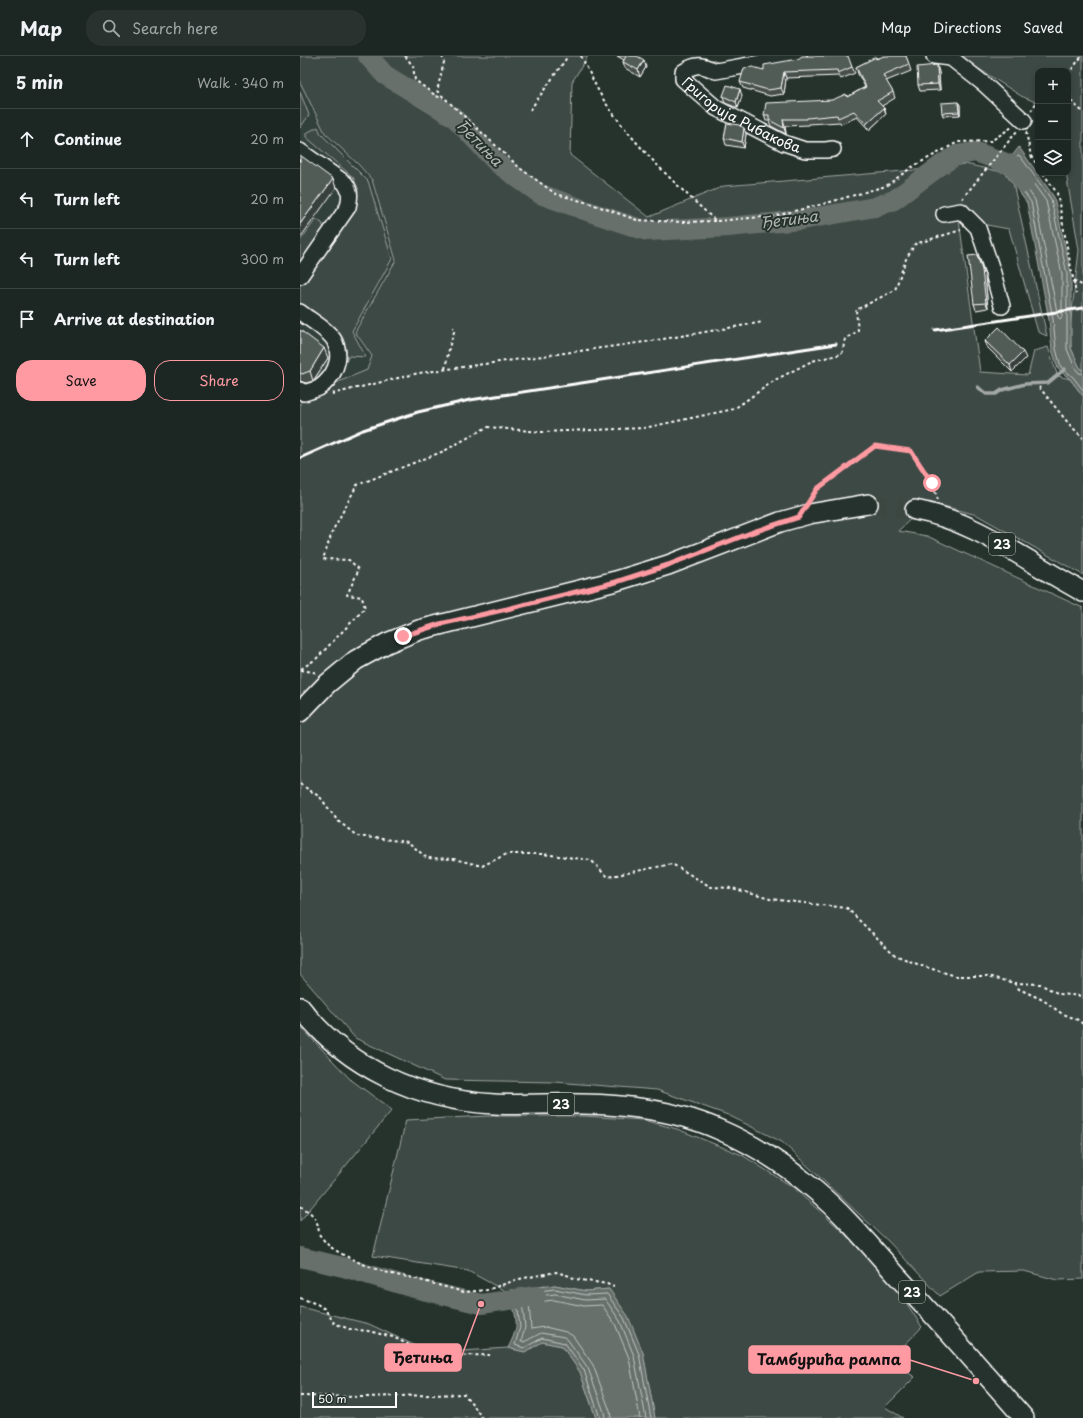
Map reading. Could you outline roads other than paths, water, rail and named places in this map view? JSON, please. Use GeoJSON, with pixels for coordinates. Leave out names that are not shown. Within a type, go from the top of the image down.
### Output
{"type":"FeatureCollection","features":[{"type":"Feature","properties":{"kind":"main road"},"geometry":{"type":"LineString","coordinates":[[300,712],[327,684],[356,660],[370,651],[403,636],[440,624],[616,582],[668,565],[733,539],[799,517],[833,509],[868,504]]}},
{"type":"Feature","properties":{"kind":"main road","name":"23"},"geometry":{"type":"LineString","coordinates":[[916,510],[956,521],[988,536],[1083,592]]}},
{"type":"Feature","properties":{"kind":"main road","name":"23"},"geometry":{"type":"LineString","coordinates":[[300,1007],[323,1033],[350,1056],[387,1078],[424,1093],[453,1100],[482,1104],[609,1105],[648,1109],[680,1116],[717,1128],[752,1146],[786,1168],[827,1200],[947,1330],[1024,1418]]}},
{"type":"Feature","properties":{"kind":"street","name":"Григорија Рибакова"},"geometry":{"type":"LineString","coordinates":[[799,56],[716,71],[702,66],[692,66],[683,72],[683,79],[716,108],[784,143],[805,150],[833,149]]}},
{"type":"Feature","properties":{"kind":"street"},"geometry":{"type":"LineString","coordinates":[[934,56],[951,58],[984,84],[1022,125]]}},
{"type":"Feature","properties":{"kind":"street"},"geometry":{"type":"LineString","coordinates":[[300,151],[345,183],[350,190],[348,207],[300,276]]}},
{"type":"Feature","properties":{"kind":"street"},"geometry":{"type":"LineString","coordinates":[[944,214],[961,211],[978,228],[1002,306]]}},
{"type":"Feature","properties":{"kind":"street"},"geometry":{"type":"LineString","coordinates":[[300,312],[329,334],[335,342],[338,352],[337,366],[330,379],[318,389],[304,393],[300,390]]}},
{"type":"Feature","properties":{"kind":"water"},"geometry":{"type":"Polygon","coordinates":[[[1019,147],[1035,170],[1035,176],[1039,176],[1054,197],[1071,273],[1071,348],[1083,372],[1083,396],[1070,379],[1058,369],[1052,350],[1049,320],[1027,203],[1002,169],[1019,147]]]}},
{"type":"Feature","properties":{"kind":"water"},"geometry":{"type":"Polygon","coordinates":[[[555,1285],[586,1291],[609,1289],[628,1316],[643,1353],[655,1418],[596,1418],[580,1372],[562,1346],[542,1342],[525,1352],[508,1348],[515,1332],[516,1318],[514,1308],[505,1291],[555,1285]]]}},
{"type":"Feature","properties":{"kind":"waterway","name":"Ђетиња"},"geometry":{"type":"LineString","coordinates":[[368,56],[385,75],[454,117],[497,163],[540,194],[647,231],[728,227],[801,220],[875,207],[894,200],[957,155],[976,152],[1014,166],[1024,183]]}},
{"type":"Feature","properties":{"kind":"waterway"},"geometry":{"type":"LineString","coordinates":[[978,387],[986,394],[996,394],[1002,390],[1025,384],[1048,383],[1065,369]]}},
{"type":"Feature","properties":{"kind":"waterway","name":"Ђетиња"},"geometry":{"type":"LineString","coordinates":[[300,1257],[343,1267],[410,1287],[481,1304],[536,1296]]}},
{"type":"Feature","properties":{"kind":"tunnel"},"geometry":{"type":"LineString","coordinates":[[868,504],[915,510]]}},
{"type":"Feature","properties":{"kind":"railway"},"geometry":{"type":"LineString","coordinates":[[935,330],[1083,308]]}},
{"type":"Feature","properties":{"kind":"railway"},"geometry":{"type":"LineString","coordinates":[[300,458],[363,430],[418,412],[470,400],[836,344]]}},
{"type":"Feature","properties":{"kind":"place","name":"Ђетиња"},"geometry":{"type":"Point","coordinates":[481,1304]}},
{"type":"Feature","properties":{"kind":"place","name":"Тамбурића рампа"},"geometry":{"type":"Point","coordinates":[976,1381]}}]}
